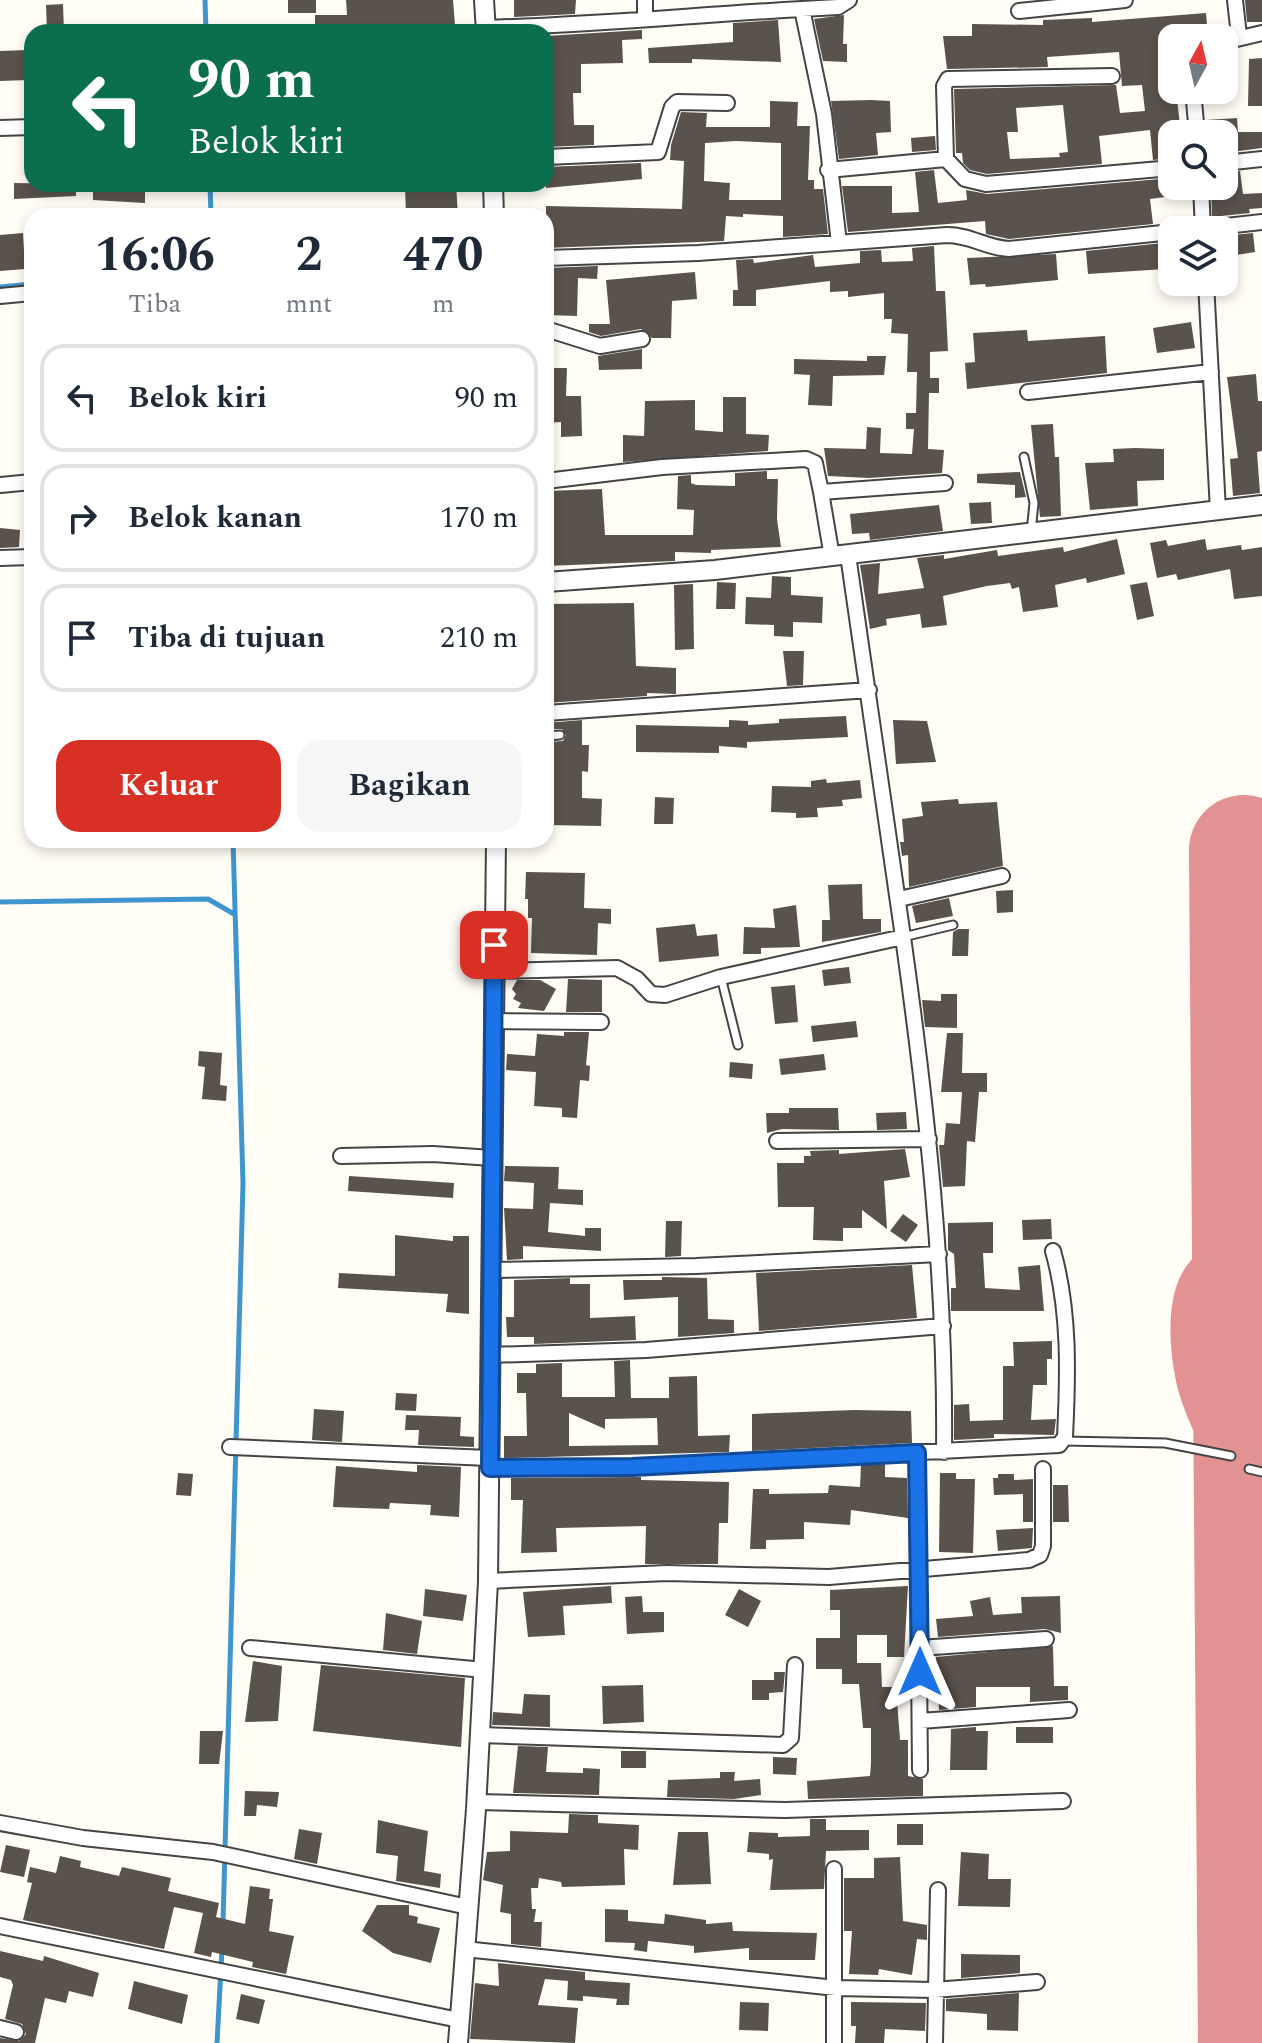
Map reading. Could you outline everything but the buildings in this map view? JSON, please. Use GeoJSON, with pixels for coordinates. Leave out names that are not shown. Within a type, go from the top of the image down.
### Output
{"type":"FeatureCollection","features":[{"type":"Feature","properties":{"kind":"street"},"geometry":{"type":"LineString","coordinates":[[484,0],[486,24]]}},
{"type":"Feature","properties":{"kind":"street"},"geometry":{"type":"LineString","coordinates":[[645,0],[645,18]]}},
{"type":"Feature","properties":{"kind":"street"},"geometry":{"type":"LineString","coordinates":[[554,27],[838,7],[849,0]]}},
{"type":"Feature","properties":{"kind":"street"},"geometry":{"type":"LineString","coordinates":[[1019,11],[1125,0]]}},
{"type":"Feature","properties":{"kind":"street"},"geometry":{"type":"LineString","coordinates":[[1235,0],[1239,36],[1262,33]]}},
{"type":"Feature","properties":{"kind":"street"},"geometry":{"type":"LineString","coordinates":[[802,9],[824,114],[828,170],[839,243]]}},
{"type":"Feature","properties":{"kind":"street"},"geometry":{"type":"LineString","coordinates":[[1112,76],[948,79],[944,86],[946,159],[965,179],[986,184],[1158,169]]}},
{"type":"Feature","properties":{"kind":"street"},"geometry":{"type":"LineString","coordinates":[[554,157],[658,152],[672,107],[677,102],[727,103]]}},
{"type":"Feature","properties":{"kind":"street"},"geometry":{"type":"LineString","coordinates":[[0,128],[24,127]]}},
{"type":"Feature","properties":{"kind":"street"},"geometry":{"type":"LineString","coordinates":[[828,170],[946,159]]}},
{"type":"Feature","properties":{"kind":"street"},"geometry":{"type":"LineString","coordinates":[[1238,162],[1262,159]]}},
{"type":"Feature","properties":{"kind":"street"},"geometry":{"type":"LineString","coordinates":[[1238,225],[1262,222]]}},
{"type":"Feature","properties":{"kind":"street"},"geometry":{"type":"LineString","coordinates":[[554,258],[961,235],[995,249],[1009,249],[1158,233]]}},
{"type":"Feature","properties":{"kind":"street"},"geometry":{"type":"LineString","coordinates":[[0,296],[24,294]]}},
{"type":"Feature","properties":{"kind":"street"},"geometry":{"type":"LineString","coordinates":[[1207,296],[1218,511]]}},
{"type":"Feature","properties":{"kind":"street"},"geometry":{"type":"LineString","coordinates":[[554,332],[600,346],[642,339]]}},
{"type":"Feature","properties":{"kind":"street"},"geometry":{"type":"LineString","coordinates":[[1028,392],[1211,372]]}},
{"type":"Feature","properties":{"kind":"street"},"geometry":{"type":"LineString","coordinates":[[554,480],[662,467],[806,459],[815,463],[840,556],[869,690],[899,899],[929,1139],[939,1254],[944,1452]]}},
{"type":"Feature","properties":{"kind":"street"},"geometry":{"type":"LineString","coordinates":[[0,485],[24,483]]}},
{"type":"Feature","properties":{"kind":"street"},"geometry":{"type":"LineString","coordinates":[[821,492],[945,483]]}},
{"type":"Feature","properties":{"kind":"street"},"geometry":{"type":"LineString","coordinates":[[554,581],[715,570],[1262,505]]}},
{"type":"Feature","properties":{"kind":"street"},"geometry":{"type":"LineString","coordinates":[[0,558],[24,557]]}},
{"type":"Feature","properties":{"kind":"street"},"geometry":{"type":"LineString","coordinates":[[554,712],[869,690]]}},
{"type":"Feature","properties":{"kind":"street"},"geometry":{"type":"LineString","coordinates":[[458,2043],[477,1802],[488,1581],[496,848]]}},
{"type":"Feature","properties":{"kind":"street"},"geometry":{"type":"LineString","coordinates":[[899,899],[1002,876]]}},
{"type":"Feature","properties":{"kind":"street"},"geometry":{"type":"LineString","coordinates":[[494,971],[617,968],[657,996],[721,977],[903,937]]}},
{"type":"Feature","properties":{"kind":"street"},"geometry":{"type":"LineString","coordinates":[[494,1021],[601,1022]]}},
{"type":"Feature","properties":{"kind":"street"},"geometry":{"type":"LineString","coordinates":[[777,1141],[929,1139]]}},
{"type":"Feature","properties":{"kind":"street"},"geometry":{"type":"LineString","coordinates":[[341,1156],[433,1154],[492,1158]]}},
{"type":"Feature","properties":{"kind":"street"},"geometry":{"type":"LineString","coordinates":[[230,1447],[490,1463],[632,1467],[1059,1445],[1064,1441],[1065,1322],[1053,1251]]}},
{"type":"Feature","properties":{"kind":"street"},"geometry":{"type":"LineString","coordinates":[[491,1270],[696,1266],[939,1254]]}},
{"type":"Feature","properties":{"kind":"street"},"geometry":{"type":"LineString","coordinates":[[490,1355],[646,1350],[943,1326]]}},
{"type":"Feature","properties":{"kind":"street"},"geometry":{"type":"LineString","coordinates":[[917,1453],[920,1770]]}},
{"type":"Feature","properties":{"kind":"street"},"geometry":{"type":"LineString","coordinates":[[488,1581],[667,1573],[829,1577],[1029,1560],[1040,1555],[1043,1546],[1043,1469]]}},
{"type":"Feature","properties":{"kind":"street"},"geometry":{"type":"LineString","coordinates":[[920,1648],[1046,1639]]}},
{"type":"Feature","properties":{"kind":"street"},"geometry":{"type":"LineString","coordinates":[[250,1648],[484,1670]]}},
{"type":"Feature","properties":{"kind":"street"},"geometry":{"type":"LineString","coordinates":[[480,1735],[783,1745],[791,1738],[795,1665]]}},
{"type":"Feature","properties":{"kind":"street"},"geometry":{"type":"LineString","coordinates":[[920,1721],[1069,1710]]}},
{"type":"Feature","properties":{"kind":"street"},"geometry":{"type":"LineString","coordinates":[[477,1802],[785,1810],[1063,1801]]}},
{"type":"Feature","properties":{"kind":"street"},"geometry":{"type":"LineString","coordinates":[[0,1823],[83,1838],[213,1852],[468,1907]]}},
{"type":"Feature","properties":{"kind":"street"},"geometry":{"type":"LineString","coordinates":[[834,1869],[834,2043]]}},
{"type":"Feature","properties":{"kind":"street"},"geometry":{"type":"LineString","coordinates":[[935,2043],[938,1890]]}},
{"type":"Feature","properties":{"kind":"street"},"geometry":{"type":"LineString","coordinates":[[0,1926],[459,2020]]}},
{"type":"Feature","properties":{"kind":"street"},"geometry":{"type":"LineString","coordinates":[[464,1949],[836,1988],[934,1990],[1037,1982]]}},
{"type":"Feature","properties":{"kind":"street"},"geometry":{"type":"LineString","coordinates":[[0,2028],[16,2032]]}},
{"type":"Feature","properties":{"kind":"lane"},"geometry":{"type":"LineString","coordinates":[[1024,457],[1034,503],[1031,534]]}},
{"type":"Feature","properties":{"kind":"lane"},"geometry":{"type":"LineString","coordinates":[[554,735],[560,735]]}},
{"type":"Feature","properties":{"kind":"lane"},"geometry":{"type":"LineString","coordinates":[[903,937],[953,925]]}},
{"type":"Feature","properties":{"kind":"lane"},"geometry":{"type":"LineString","coordinates":[[721,977],[738,1045]]}},
{"type":"Feature","properties":{"kind":"lane"},"geometry":{"type":"LineString","coordinates":[[1064,1441],[1165,1443],[1231,1456]]}},
{"type":"Feature","properties":{"kind":"lane"},"geometry":{"type":"LineString","coordinates":[[1249,1469],[1262,1472]]}},
{"type":"Feature","properties":{"kind":"waterway"},"geometry":{"type":"LineString","coordinates":[[205,0],[206,24]]}},
{"type":"Feature","properties":{"kind":"waterway"},"geometry":{"type":"LineString","coordinates":[[210,192],[211,208]]}},
{"type":"Feature","properties":{"kind":"waterway"},"geometry":{"type":"LineString","coordinates":[[0,287],[24,285]]}},
{"type":"Feature","properties":{"kind":"waterway"},"geometry":{"type":"LineString","coordinates":[[223,1923],[243,1183],[233,848]]}},
{"type":"Feature","properties":{"kind":"waterway"},"geometry":{"type":"LineString","coordinates":[[0,902],[208,899],[234,914]]}},
{"type":"Feature","properties":{"kind":"waterway"},"geometry":{"type":"LineString","coordinates":[[217,2043],[222,1949]]}},
{"type":"Feature","properties":{"kind":"taxiway"},"geometry":{"type":"LineString","coordinates":[[1247,1276],[1240,1267],[1220,1267],[1207,1276],[1198,1291],[1192,1332],[1201,1390],[1249,1498]]}},
{"type":"Feature","properties":{"kind":"runway"},"geometry":{"type":"LineString","coordinates":[[1244,850],[1253,2043]]}},
{"type":"Feature","properties":{"kind":"route"},"geometry":{"type":"LineString","coordinates":[[494,945],[490,1468],[632,1467],[917,1453],[920,1672]]}}]}
